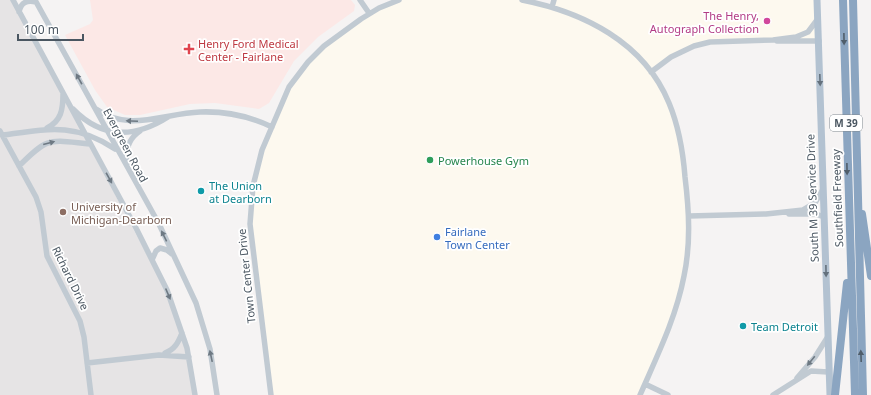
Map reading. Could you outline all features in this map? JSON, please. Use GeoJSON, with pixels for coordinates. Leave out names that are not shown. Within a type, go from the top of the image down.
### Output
{"type":"FeatureCollection","features":[{"type":"Feature","properties":{"kind":"highway","name":"Southfield Freeway"},"geometry":{"type":"LineString","coordinates":[[843,0],[849,246],[855,395]]}},
{"type":"Feature","properties":{"kind":"highway","name":"Southfield Freeway"},"geometry":{"type":"LineString","coordinates":[[853,0],[863,395]]}},
{"type":"Feature","properties":{"kind":"highway"},"geometry":{"type":"LineString","coordinates":[[857,159],[871,276]]}},
{"type":"Feature","properties":{"kind":"highway"},"geometry":{"type":"LineString","coordinates":[[835,395],[844,315],[849,246]]}},
{"type":"Feature","properties":{"kind":"main road","name":"South M 39 Service Drive"},"geometry":{"type":"LineString","coordinates":[[817,0],[824,217],[826,338],[830,395]]}},
{"type":"Feature","properties":{"kind":"street"},"geometry":{"type":"LineString","coordinates":[[13,0],[167,290],[189,357],[195,395]]}},
{"type":"Feature","properties":{"kind":"street"},"geometry":{"type":"LineString","coordinates":[[360,0],[369,13]]}},
{"type":"Feature","properties":{"kind":"street","name":"Town Center Drive"},"geometry":{"type":"LineString","coordinates":[[271,395],[250,224],[255,176],[262,150],[289,87],[308,62],[324,46],[369,13],[399,0]]}},
{"type":"Feature","properties":{"kind":"street"},"geometry":{"type":"LineString","coordinates":[[522,0],[552,7],[582,18],[609,32],[634,52],[651,72],[667,97],[678,127],[684,163],[689,216],[688,250],[678,300],[671,324],[640,395]]}},
{"type":"Feature","properties":{"kind":"street"},"geometry":{"type":"LineString","coordinates":[[552,7],[554,0]]}},
{"type":"Feature","properties":{"kind":"street"},"geometry":{"type":"LineString","coordinates":[[19,12],[22,3],[27,1],[36,1]]}},
{"type":"Feature","properties":{"kind":"street","name":"Evergreen Road"},"geometry":{"type":"LineString","coordinates":[[36,1],[156,220],[196,303],[202,320],[214,368],[217,395]]}},
{"type":"Feature","properties":{"kind":"street"},"geometry":{"type":"LineString","coordinates":[[651,72],[671,57],[694,46],[710,42],[773,40],[801,36],[808,32],[817,20]]}},
{"type":"Feature","properties":{"kind":"street"},"geometry":{"type":"LineString","coordinates":[[773,40],[780,42],[819,41]]}},
{"type":"Feature","properties":{"kind":"street"},"geometry":{"type":"LineString","coordinates":[[45,129],[54,124],[60,118],[63,94]]}},
{"type":"Feature","properties":{"kind":"street"},"geometry":{"type":"LineString","coordinates":[[69,105],[90,122],[107,130],[123,133],[142,130],[155,125],[170,115]]}},
{"type":"Feature","properties":{"kind":"street"},"geometry":{"type":"LineString","coordinates":[[94,107],[110,117],[126,122],[140,122],[170,115],[200,112],[227,113],[254,120],[272,127]]}},
{"type":"Feature","properties":{"kind":"street"},"geometry":{"type":"LineString","coordinates":[[1,133],[45,129],[84,132],[117,150]]}},
{"type":"Feature","properties":{"kind":"street"},"geometry":{"type":"LineString","coordinates":[[128,170],[126,156],[128,146],[133,137],[142,130]]}},
{"type":"Feature","properties":{"kind":"street","name":"Richard Drive"},"geometry":{"type":"LineString","coordinates":[[1,133],[39,206],[47,256],[80,321],[84,337],[91,395]]}},
{"type":"Feature","properties":{"kind":"street"},"geometry":{"type":"LineString","coordinates":[[19,166],[40,145],[51,141],[90,144]]}},
{"type":"Feature","properties":{"kind":"street"},"geometry":{"type":"LineString","coordinates":[[766,214],[808,208],[820,195],[823,187]]}},
{"type":"Feature","properties":{"kind":"street"},"geometry":{"type":"LineString","coordinates":[[689,216],[816,214],[824,217]]}},
{"type":"Feature","properties":{"kind":"street"},"geometry":{"type":"LineString","coordinates":[[152,260],[156,250],[160,248],[167,250],[174,256]]}},
{"type":"Feature","properties":{"kind":"street"},"geometry":{"type":"LineString","coordinates":[[159,355],[171,351],[177,345],[182,333]]}},
{"type":"Feature","properties":{"kind":"street"},"geometry":{"type":"LineString","coordinates":[[793,382],[815,357],[826,338]]}},
{"type":"Feature","properties":{"kind":"street"},"geometry":{"type":"LineString","coordinates":[[87,363],[159,355],[189,357]]}},
{"type":"Feature","properties":{"kind":"street"},"geometry":{"type":"LineString","coordinates":[[773,395],[814,370],[828,372]]}},
{"type":"Feature","properties":{"kind":"street"},"geometry":{"type":"LineString","coordinates":[[645,384],[668,395]]}},
{"type":"Feature","properties":{"kind":"shaded area","name":"University of Michigan-Dearborn"},"geometry":{"type":"Polygon","coordinates":[[[0,0],[12,0],[166,291],[184,342],[194,395],[0,395],[0,0]]]}},
{"type":"Feature","properties":{"kind":"shaded area","name":"Henry Ford Medical Center - Fairlane"},"geometry":{"type":"Polygon","coordinates":[[[90,0],[351,0],[355,5],[354,11],[318,37],[294,61],[269,103],[259,109],[215,103],[190,104],[140,115],[125,115],[107,107],[95,90],[65,35],[90,24],[93,20],[90,0]]]}},
{"type":"Feature","properties":{"kind":"shaded area","name":"Fairlane Town Center"},"geometry":{"type":"Polygon","coordinates":[[[399,0],[522,0],[552,7],[554,0],[817,0],[819,41],[773,40],[694,46],[651,72],[678,127],[689,234],[678,302],[640,395],[271,395],[251,238],[255,176],[285,97],[308,62],[361,19],[399,0]]]}},
{"type":"Feature","properties":{"kind":"place","name":"The Henry, Autograph Collection"},"geometry":{"type":"Point","coordinates":[767,21]}},
{"type":"Feature","properties":{"kind":"place","name":"Henry Ford Medical Center - Fairlane"},"geometry":{"type":"Point","coordinates":[189,49]}},
{"type":"Feature","properties":{"kind":"place","name":"Powerhouse Gym"},"geometry":{"type":"Point","coordinates":[430,160]}},
{"type":"Feature","properties":{"kind":"place","name":"The Union at Dearborn"},"geometry":{"type":"Point","coordinates":[201,191]}},
{"type":"Feature","properties":{"kind":"place","name":"University of Michigan-Dearborn"},"geometry":{"type":"Point","coordinates":[63,212]}},
{"type":"Feature","properties":{"kind":"place","name":"Fairlane Town Center"},"geometry":{"type":"Point","coordinates":[437,237]}},
{"type":"Feature","properties":{"kind":"place","name":"Team Detroit"},"geometry":{"type":"Point","coordinates":[743,326]}}]}
